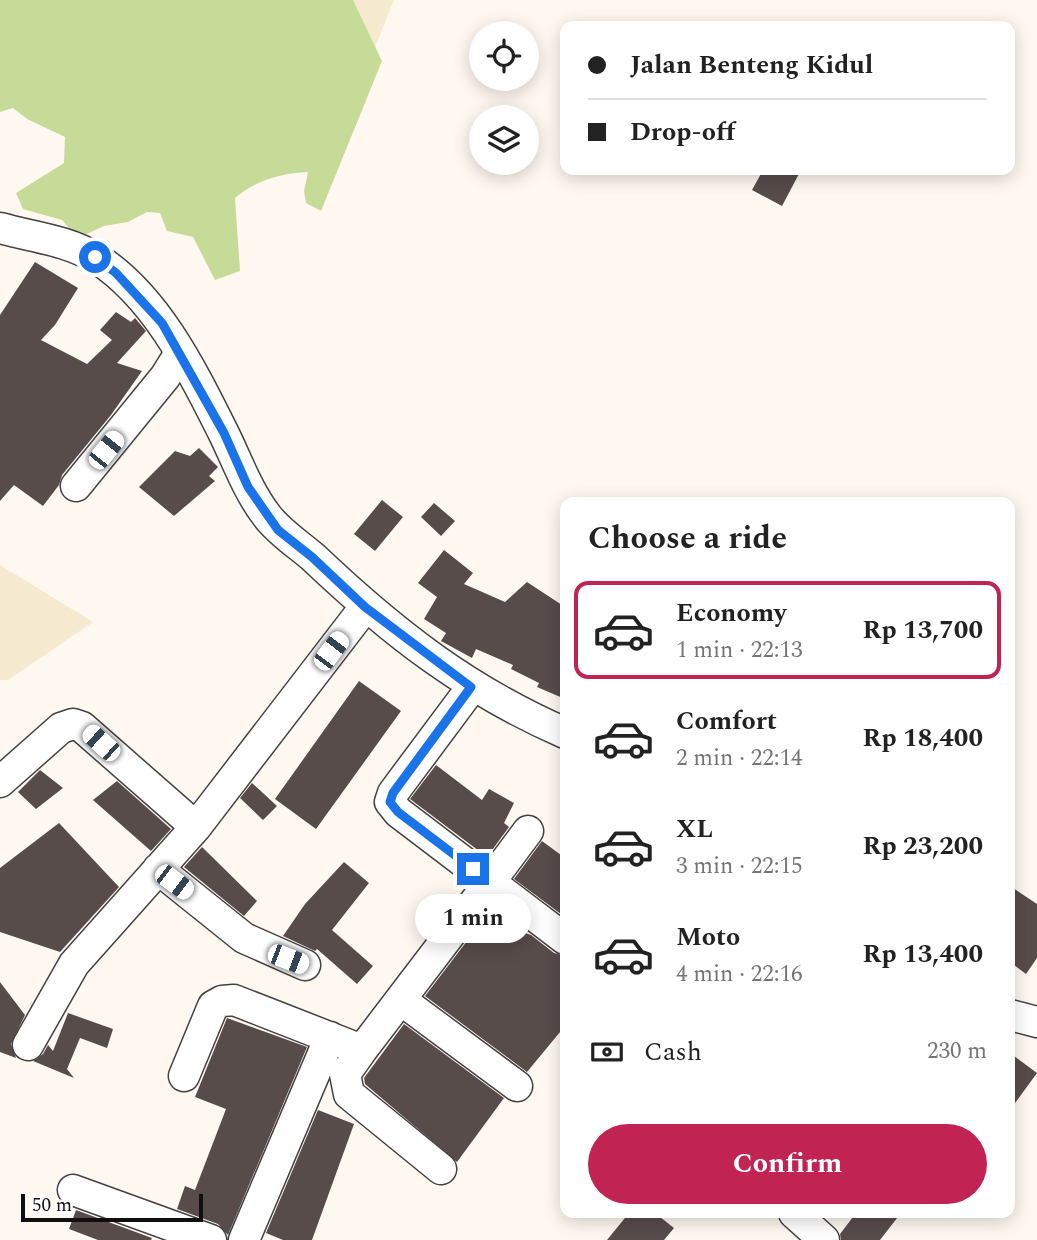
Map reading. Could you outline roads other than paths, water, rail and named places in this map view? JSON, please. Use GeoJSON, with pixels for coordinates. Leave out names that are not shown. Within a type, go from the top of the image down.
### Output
{"type":"FeatureCollection","features":[{"type":"Feature","properties":{"kind":"street"},"geometry":{"type":"LineString","coordinates":[[0,228],[62,242],[95,257],[141,298],[162,323],[180,353],[224,433],[248,487],[278,530],[312,557],[365,607],[471,687],[560,731]]}},
{"type":"Feature","properties":{"kind":"street"},"geometry":{"type":"LineString","coordinates":[[76,486],[165,377],[180,353]]}},
{"type":"Feature","properties":{"kind":"street"},"geometry":{"type":"LineString","coordinates":[[28,1045],[74,964],[196,827],[365,607]]}},
{"type":"Feature","properties":{"kind":"street"},"geometry":{"type":"LineString","coordinates":[[471,687],[393,793],[390,802],[398,812],[560,935]]}},
{"type":"Feature","properties":{"kind":"street"},"geometry":{"type":"LineString","coordinates":[[0,782],[61,728],[73,724],[82,727],[196,827]]}},
{"type":"Feature","properties":{"kind":"street"},"geometry":{"type":"LineString","coordinates":[[441,1169],[349,1094],[345,1074],[528,831]]}},
{"type":"Feature","properties":{"kind":"street"},"geometry":{"type":"LineString","coordinates":[[158,869],[244,938],[305,965]]}},
{"type":"Feature","properties":{"kind":"street"},"geometry":{"type":"LineString","coordinates":[[184,1076],[213,1006],[222,1001],[234,1000],[362,1050]]}},
{"type":"Feature","properties":{"kind":"street"},"geometry":{"type":"LineString","coordinates":[[401,1000],[516,1086]]}},
{"type":"Feature","properties":{"kind":"street"},"geometry":{"type":"LineString","coordinates":[[1015,1016],[1037,1022]]}},
{"type":"Feature","properties":{"kind":"street"},"geometry":{"type":"LineString","coordinates":[[244,1240],[330,1037]]}},
{"type":"Feature","properties":{"kind":"street"},"geometry":{"type":"LineString","coordinates":[[73,1190],[179,1235],[211,1240]]}},
{"type":"Feature","properties":{"kind":"street"},"geometry":{"type":"LineString","coordinates":[[800,1218],[824,1240]]}}]}
